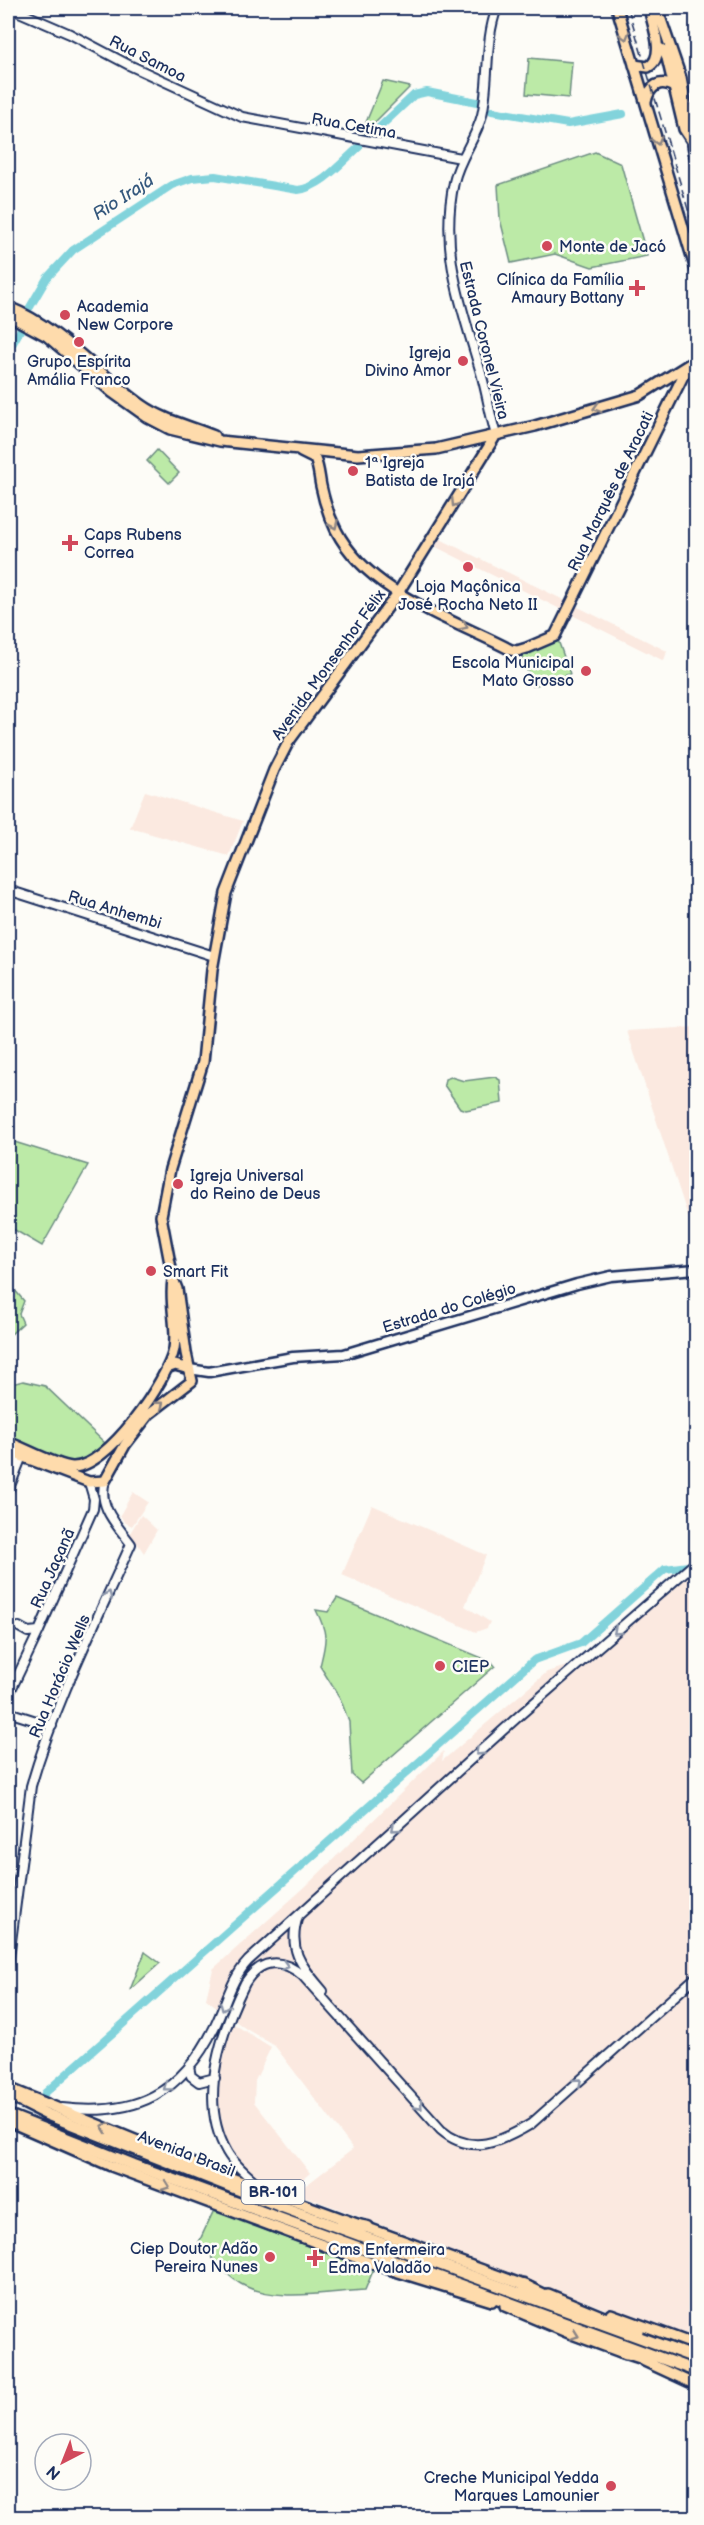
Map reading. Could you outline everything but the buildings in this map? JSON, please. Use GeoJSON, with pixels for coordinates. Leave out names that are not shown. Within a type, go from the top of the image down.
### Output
{"type":"FeatureCollection","features":[{"type":"Feature","properties":{"kind":"highway","name":"Avenida Brasil"},"geometry":{"type":"LineString","coordinates":[[8,2095],[46,2114],[241,2190],[696,2358]]}},
{"type":"Feature","properties":{"kind":"highway","name":"Avenida Brasil"},"geometry":{"type":"LineString","coordinates":[[8,2115],[134,2164],[696,2371]]}},
{"type":"Feature","properties":{"kind":"highway"},"geometry":{"type":"LineString","coordinates":[[241,2190],[292,2204],[345,2224],[368,2227]]}},
{"type":"Feature","properties":{"kind":"highway"},"geometry":{"type":"LineString","coordinates":[[524,2285],[605,2322],[615,2329]]}},
{"type":"Feature","properties":{"kind":"highway"},"geometry":{"type":"LineString","coordinates":[[620,2351],[696,2371]]}},
{"type":"Feature","properties":{"kind":"main road"},"geometry":{"type":"LineString","coordinates":[[617,8],[696,270]]}},
{"type":"Feature","properties":{"kind":"main road"},"geometry":{"type":"LineString","coordinates":[[634,65],[640,68],[651,66],[656,60],[658,47],[649,8]]}},
{"type":"Feature","properties":{"kind":"main road"},"geometry":{"type":"LineString","coordinates":[[657,8],[681,78],[696,162]]}},
{"type":"Feature","properties":{"kind":"main road"},"geometry":{"type":"LineString","coordinates":[[658,47],[663,50],[667,58],[684,129],[694,142]]}},
{"type":"Feature","properties":{"kind":"main road"},"geometry":{"type":"LineString","coordinates":[[646,102],[650,88],[658,83],[667,83],[675,88]]}},
{"type":"Feature","properties":{"kind":"main road"},"geometry":{"type":"LineString","coordinates":[[8,307],[30,316],[54,331],[119,388],[146,408],[176,423],[230,442]]}},
{"type":"Feature","properties":{"kind":"main road"},"geometry":{"type":"LineString","coordinates":[[8,315],[47,336],[112,392],[159,424],[194,436],[230,442],[358,455]]}},
{"type":"Feature","properties":{"kind":"main road"},"geometry":{"type":"LineString","coordinates":[[318,469],[323,457],[436,449],[630,399],[652,389],[696,361]]}},
{"type":"Feature","properties":{"kind":"main road","name":"Rua Marquês de Aracati"},"geometry":{"type":"LineString","coordinates":[[412,600],[515,651],[555,636],[671,398],[685,373],[696,361]]}},
{"type":"Feature","properties":{"kind":"main road"},"geometry":{"type":"LineString","coordinates":[[652,389],[662,390],[671,398],[681,370]]}},
{"type":"Feature","properties":{"kind":"main road","name":"Avenida Monsenhor Félix"},"geometry":{"type":"LineString","coordinates":[[192,1381],[177,1289],[162,1230],[162,1203],[170,1169],[203,1062],[214,956],[226,893],[283,752],[398,593],[496,435]]}},
{"type":"Feature","properties":{"kind":"main road"},"geometry":{"type":"LineString","coordinates":[[287,447],[311,456],[316,461],[324,500],[339,535],[366,569],[398,593],[412,600]]}},
{"type":"Feature","properties":{"kind":"main road"},"geometry":{"type":"LineString","coordinates":[[405,582],[412,600]]}},
{"type":"Feature","properties":{"kind":"main road"},"geometry":{"type":"LineString","coordinates":[[390,604],[398,595],[412,600]]}},
{"type":"Feature","properties":{"kind":"main road","name":"Estrada do Colégio"},"geometry":{"type":"LineString","coordinates":[[192,1381],[209,1372],[293,1357],[344,1354],[610,1276],[696,1269]]}},
{"type":"Feature","properties":{"kind":"main road","name":"Avenida Monsenhor Félix"},"geometry":{"type":"LineString","coordinates":[[92,1463],[123,1435],[167,1368],[175,1340],[172,1304],[173,1279]]}},
{"type":"Feature","properties":{"kind":"main road"},"geometry":{"type":"LineString","coordinates":[[172,1304],[176,1305],[181,1316]]}},
{"type":"Feature","properties":{"kind":"main road"},"geometry":{"type":"LineString","coordinates":[[167,1368],[175,1365],[189,1369]]}},
{"type":"Feature","properties":{"kind":"main road","name":"Estrada do Colégio"},"geometry":{"type":"LineString","coordinates":[[189,1369],[209,1372]]}},
{"type":"Feature","properties":{"kind":"main road"},"geometry":{"type":"LineString","coordinates":[[8,1442],[23,1452],[89,1482],[105,1481],[125,1445],[149,1414],[192,1381]]}},
{"type":"Feature","properties":{"kind":"main road"},"geometry":{"type":"LineString","coordinates":[[8,1451],[23,1452],[73,1467],[92,1463]]}},
{"type":"Feature","properties":{"kind":"main road"},"geometry":{"type":"LineString","coordinates":[[89,1482],[88,1470],[92,1463]]}},
{"type":"Feature","properties":{"kind":"main road","name":"Avenida Brasil"},"geometry":{"type":"LineString","coordinates":[[8,2088],[196,2165],[513,2280],[696,2353]]}},
{"type":"Feature","properties":{"kind":"main road","name":"BR-101"},"geometry":{"type":"LineString","coordinates":[[8,2121],[111,2166],[385,2268],[497,2303],[620,2351]]}},
{"type":"Feature","properties":{"kind":"main road","name":"Avenida Brasil"},"geometry":{"type":"LineString","coordinates":[[555,2297],[569,2299],[696,2345]]}},
{"type":"Feature","properties":{"kind":"main road"},"geometry":{"type":"LineString","coordinates":[[620,2351],[696,2384]]}},
{"type":"Feature","properties":{"kind":"street","name":"Rua Samoa"},"geometry":{"type":"LineString","coordinates":[[10,8],[70,33],[135,68],[242,117]]}},
{"type":"Feature","properties":{"kind":"street","name":"Estrada Coronel Vieira"},"geometry":{"type":"LineString","coordinates":[[496,435],[451,264],[451,202],[461,158],[482,116],[492,23],[497,8]]}},
{"type":"Feature","properties":{"kind":"street","name":"Rua Cetima"},"geometry":{"type":"LineString","coordinates":[[242,117],[461,158]]}},
{"type":"Feature","properties":{"kind":"street","name":"Rua Anhembi"},"geometry":{"type":"LineString","coordinates":[[8,890],[214,956]]}},
{"type":"Feature","properties":{"kind":"street"},"geometry":{"type":"LineString","coordinates":[[8,1491],[23,1452]]}},
{"type":"Feature","properties":{"kind":"street","name":"Rua Jaçanã"},"geometry":{"type":"LineString","coordinates":[[8,1696],[105,1481]]}},
{"type":"Feature","properties":{"kind":"street"},"geometry":{"type":"LineString","coordinates":[[89,1482],[96,1503],[100,1508],[107,1510]]}},
{"type":"Feature","properties":{"kind":"street"},"geometry":{"type":"LineString","coordinates":[[96,1503],[107,1510]]}},
{"type":"Feature","properties":{"kind":"street","name":"Rua Horácio Wells"},"geometry":{"type":"LineString","coordinates":[[8,1965],[31,1786],[72,1675],[131,1544],[107,1510]]}},
{"type":"Feature","properties":{"kind":"street"},"geometry":{"type":"LineString","coordinates":[[52,2106],[94,2111],[132,2106],[162,2091],[189,2067],[204,2047],[242,1968],[520,1715],[696,1562]]}},
{"type":"Feature","properties":{"kind":"street"},"geometry":{"type":"LineString","coordinates":[[19,1627],[28,1632],[39,1631]]}},
{"type":"Feature","properties":{"kind":"street"},"geometry":{"type":"LineString","coordinates":[[8,1712],[52,1726]]}},
{"type":"Feature","properties":{"kind":"street"},"geometry":{"type":"LineString","coordinates":[[299,1915],[294,1940],[296,1954],[334,2003],[339,2014]]}},
{"type":"Feature","properties":{"kind":"street"},"geometry":{"type":"LineString","coordinates":[[264,2189],[234,2161],[223,2144],[216,2116],[215,2078],[222,2037],[240,1992],[249,1977],[264,1966],[282,1963],[303,1976],[429,2117],[451,2139],[462,2144],[490,2143],[503,2139],[531,2124],[696,1977]]}},
{"type":"Feature","properties":{"kind":"street"},"geometry":{"type":"LineString","coordinates":[[204,2047],[219,2055]]}},
{"type":"Feature","properties":{"kind":"street"},"geometry":{"type":"LineString","coordinates":[[189,2067],[191,2076],[199,2082],[215,2078]]}},
{"type":"Feature","properties":{"kind":"shaded area"},"geometry":{"type":"Polygon","coordinates":[[[436,537],[667,651],[664,661],[432,545],[436,537]]]}},
{"type":"Feature","properties":{"kind":"shaded area"},"geometry":{"type":"Polygon","coordinates":[[[145,791],[243,821],[229,856],[130,828],[145,791]]]}},
{"type":"Feature","properties":{"kind":"shaded area"},"geometry":{"type":"Polygon","coordinates":[[[696,1027],[696,1241],[627,1031],[696,1027]]]}},
{"type":"Feature","properties":{"kind":"shaded area"},"geometry":{"type":"Polygon","coordinates":[[[133,1492],[148,1502],[132,1526],[124,1522],[120,1515],[133,1492]]]}},
{"type":"Feature","properties":{"kind":"shaded area"},"geometry":{"type":"Polygon","coordinates":[[[372,1505],[486,1555],[465,1606],[490,1622],[487,1628],[476,1632],[342,1575],[372,1505]]]}},
{"type":"Feature","properties":{"kind":"shaded area"},"geometry":{"type":"Polygon","coordinates":[[[141,1515],[157,1530],[144,1553],[130,1533],[141,1515]]]}},
{"type":"Feature","properties":{"kind":"shaded area"},"geometry":{"type":"Polygon","coordinates":[[[696,1555],[696,2343],[296,2193],[353,2149],[275,2046],[246,2029],[206,1999],[213,1969],[305,1887],[444,1751],[442,1761],[547,1672],[573,1664],[696,1555]]]}},
{"type":"Feature","properties":{"kind":"shaded area"},"geometry":{"type":"Polygon","coordinates":[[[232,2023],[271,2047],[255,2081],[254,2102],[310,2173],[288,2192],[263,2178],[257,2181],[235,2160],[225,2138],[215,2091],[223,2048],[232,2023]]]}},
{"type":"Feature","properties":{"kind":"green space"},"geometry":{"type":"Polygon","coordinates":[[[529,58],[572,62],[569,98],[526,94],[529,58]]]}},
{"type":"Feature","properties":{"kind":"green space"},"geometry":{"type":"Polygon","coordinates":[[[383,81],[410,87],[360,137],[383,81]]]}},
{"type":"Feature","properties":{"kind":"green space"},"geometry":{"type":"Polygon","coordinates":[[[595,152],[621,164],[647,256],[592,267],[555,254],[511,263],[500,219],[498,185],[595,152]]]}},
{"type":"Feature","properties":{"kind":"green space"},"geometry":{"type":"Polygon","coordinates":[[[157,450],[179,473],[169,483],[147,461],[157,450]]]}},
{"type":"Feature","properties":{"kind":"green space"},"geometry":{"type":"Polygon","coordinates":[[[558,640],[570,674],[533,686],[521,654],[558,640]]]}},
{"type":"Feature","properties":{"kind":"green space"},"geometry":{"type":"Polygon","coordinates":[[[451,1077],[464,1081],[495,1077],[500,1080],[502,1103],[466,1110],[460,1108],[444,1085],[445,1079],[451,1077]]]}},
{"type":"Feature","properties":{"kind":"green space"},"geometry":{"type":"Polygon","coordinates":[[[8,1140],[88,1165],[42,1246],[13,1229],[8,1250],[8,1140]]]}},
{"type":"Feature","properties":{"kind":"green space"},"geometry":{"type":"Polygon","coordinates":[[[8,1282],[24,1301],[19,1314],[23,1323],[10,1335],[8,1332],[8,1282]]]}},
{"type":"Feature","properties":{"kind":"green space"},"geometry":{"type":"Polygon","coordinates":[[[23,1381],[45,1386],[105,1443],[90,1460],[71,1466],[8,1441],[8,1385],[23,1381]]]}},
{"type":"Feature","properties":{"kind":"green space"},"geometry":{"type":"Polygon","coordinates":[[[337,1598],[492,1662],[495,1666],[361,1783],[352,1775],[349,1722],[340,1698],[320,1666],[325,1633],[316,1610],[328,1612],[337,1598]]]}},
{"type":"Feature","properties":{"kind":"green space"},"geometry":{"type":"Polygon","coordinates":[[[145,1952],[160,1963],[130,1990],[145,1952]]]}},
{"type":"Feature","properties":{"kind":"green space"},"geometry":{"type":"Polygon","coordinates":[[[214,2210],[373,2271],[365,2290],[285,2295],[254,2290],[241,2284],[224,2270],[199,2242],[214,2210]]]}},
{"type":"Feature","properties":{"kind":"waterway","name":"Rio Irajá"},"geometry":{"type":"LineString","coordinates":[[367,139],[414,95],[427,92],[477,102]]}},
{"type":"Feature","properties":{"kind":"waterway","name":"Rio Irajá"},"geometry":{"type":"LineString","coordinates":[[492,111],[568,124],[623,114]]}},
{"type":"Feature","properties":{"kind":"waterway","name":"Rio Irajá"},"geometry":{"type":"LineString","coordinates":[[30,307],[47,278],[73,250],[172,185],[192,178],[215,176],[298,190],[323,179],[359,147]]}},
{"type":"Feature","properties":{"kind":"waterway","name":"Rio Irajá"},"geometry":{"type":"LineString","coordinates":[[8,345],[13,343],[22,327]]}},
{"type":"Feature","properties":{"kind":"waterway"},"geometry":{"type":"LineString","coordinates":[[45,2093],[534,1660],[581,1643],[665,1569],[696,1565]]}},
{"type":"Feature","properties":{"kind":"railway"},"geometry":{"type":"LineString","coordinates":[[628,8],[696,236]]}},
{"type":"Feature","properties":{"kind":"place","name":"Monte de Jacó"},"geometry":{"type":"Point","coordinates":[547,246]}},
{"type":"Feature","properties":{"kind":"place","name":"Clínica da Família Amaury Bottany"},"geometry":{"type":"Point","coordinates":[637,288]}},
{"type":"Feature","properties":{"kind":"place","name":"Academia New Corpore"},"geometry":{"type":"Point","coordinates":[65,315]}},
{"type":"Feature","properties":{"kind":"place","name":"Grupo Espírita Amália Franco"},"geometry":{"type":"Point","coordinates":[79,342]}},
{"type":"Feature","properties":{"kind":"place","name":"Igreja Divino Amor"},"geometry":{"type":"Point","coordinates":[463,361]}},
{"type":"Feature","properties":{"kind":"place","name":"1ª Igreja Batista de Irajá"},"geometry":{"type":"Point","coordinates":[353,471]}},
{"type":"Feature","properties":{"kind":"place","name":"Caps Rubens Correa"},"geometry":{"type":"Point","coordinates":[70,543]}},
{"type":"Feature","properties":{"kind":"place","name":"Loja Maçônica José Rocha Neto II"},"geometry":{"type":"Point","coordinates":[468,567]}},
{"type":"Feature","properties":{"kind":"place","name":"Escola Municipal Mato Grosso"},"geometry":{"type":"Point","coordinates":[586,671]}},
{"type":"Feature","properties":{"kind":"place","name":"Igreja Universal do Reino de Deus"},"geometry":{"type":"Point","coordinates":[178,1184]}},
{"type":"Feature","properties":{"kind":"place","name":"Smart Fit"},"geometry":{"type":"Point","coordinates":[151,1271]}},
{"type":"Feature","properties":{"kind":"place","name":"CIEP"},"geometry":{"type":"Point","coordinates":[440,1666]}},
{"type":"Feature","properties":{"kind":"place","name":"Ciep Doutor Adão Pereira Nunes"},"geometry":{"type":"Point","coordinates":[270,2257]}},
{"type":"Feature","properties":{"kind":"place","name":"Cms Enfermeira Edma Valadão"},"geometry":{"type":"Point","coordinates":[315,2258]}},
{"type":"Feature","properties":{"kind":"place","name":"Creche Municipal Yedda Marques Lamounier"},"geometry":{"type":"Point","coordinates":[611,2486]}}]}
